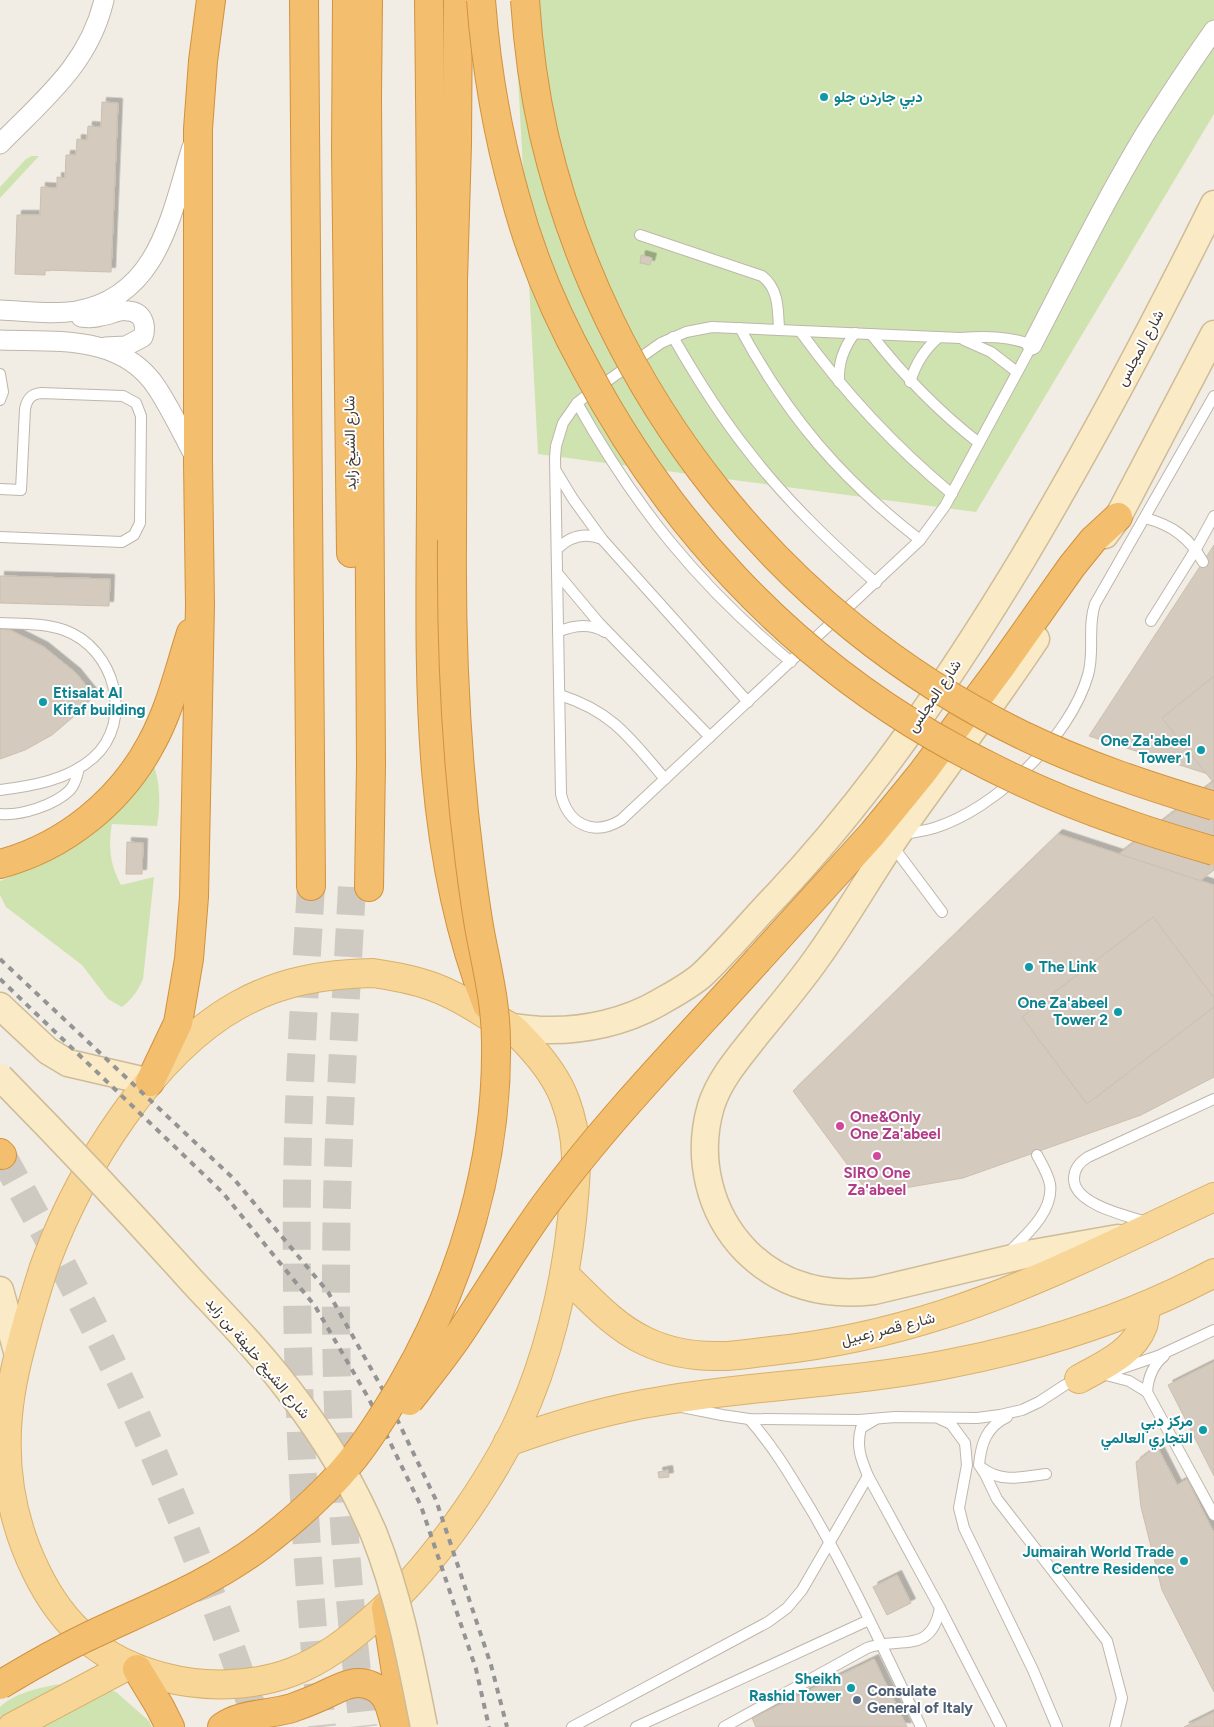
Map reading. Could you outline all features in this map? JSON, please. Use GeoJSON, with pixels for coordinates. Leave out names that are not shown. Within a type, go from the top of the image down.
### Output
{"type":"FeatureCollection","features":[{"type":"Feature","properties":{"kind":"highway"},"geometry":{"type":"LineString","coordinates":[[150,1082],[178,1023],[191,940],[194,897],[200,606],[198,129],[203,61],[211,0]]}},
{"type":"Feature","properties":{"kind":"highway"},"geometry":{"type":"LineString","coordinates":[[304,0],[311,886]]}},
{"type":"Feature","properties":{"kind":"highway","name":"شارع الشيخ زايد"},"geometry":{"type":"LineString","coordinates":[[347,0],[346,150],[354,809],[360,887],[372,764],[367,106],[368,0]]}},
{"type":"Feature","properties":{"kind":"highway"},"geometry":{"type":"LineString","coordinates":[[429,0],[430,652],[435,760],[440,819],[451,886],[467,950],[501,1023]]}},
{"type":"Feature","properties":{"kind":"highway"},"geometry":{"type":"LineString","coordinates":[[349,1464],[394,1400],[431,1331],[446,1295],[472,1221],[481,1183],[494,1106],[496,1037],[493,1002],[470,866],[456,733],[451,604],[453,280],[457,144],[458,0]]}},
{"type":"Feature","properties":{"kind":"highway"},"geometry":{"type":"LineString","coordinates":[[481,0],[492,96],[502,148],[532,250],[551,299],[598,393],[627,440],[657,485],[708,549],[754,599],[816,654],[890,709],[934,736],[1025,784],[1073,804],[1121,822],[1214,851]]}},
{"type":"Feature","properties":{"kind":"highway"},"geometry":{"type":"LineString","coordinates":[[525,0],[535,90],[544,135],[562,198],[588,270],[628,358],[653,401],[709,482],[741,520],[789,570],[834,611],[902,665],[940,690],[1012,730],[1062,753],[1122,776],[1214,806]]}},
{"type":"Feature","properties":{"kind":"highway"},"geometry":{"type":"LineString","coordinates":[[0,1684],[68,1646],[162,1604],[230,1566],[259,1547],[321,1495],[380,1434],[435,1368],[518,1243],[579,1161],[616,1117],[834,877],[922,773],[1000,668],[1072,566],[1093,540],[1118,517]]}},
{"type":"Feature","properties":{"kind":"highway"},"geometry":{"type":"LineString","coordinates":[[0,864],[28,854],[72,832],[110,799],[127,780],[151,744],[161,724],[200,606]]}},
{"type":"Feature","properties":{"kind":"highway"},"geometry":{"type":"LineString","coordinates":[[386,1608],[404,1727]]}},
{"type":"Feature","properties":{"kind":"highway"},"geometry":{"type":"LineString","coordinates":[[133,1667],[160,1706],[170,1727]]}},
{"type":"Feature","properties":{"kind":"highway"},"geometry":{"type":"LineString","coordinates":[[222,1727],[231,1721],[291,1708],[342,1686],[360,1683],[372,1686],[386,1697],[396,1727]]}},
{"type":"Feature","properties":{"kind":"main road","name":"شارع المجلس"},"geometry":{"type":"LineString","coordinates":[[501,1023],[543,1030],[592,1026],[628,1017],[658,1003],[701,975],[809,861],[872,784],[929,705],[986,619],[1088,446],[1183,267],[1214,204]]}},
{"type":"Feature","properties":{"kind":"main road"},"geometry":{"type":"LineString","coordinates":[[1129,1236],[1001,1260],[874,1290],[855,1293],[818,1290],[800,1285],[766,1268],[752,1256],[728,1228],[712,1196],[706,1168],[705,1141],[712,1105],[719,1087],[734,1063],[800,982],[826,946],[895,840],[996,699],[1118,517],[1214,334]]}},
{"type":"Feature","properties":{"kind":"main road"},"geometry":{"type":"LineString","coordinates":[[1118,517],[1155,474],[1214,370]]}},
{"type":"Feature","properties":{"kind":"main road"},"geometry":{"type":"LineString","coordinates":[[373,973],[408,978],[442,989],[468,1002],[501,1023],[539,1056],[554,1076],[564,1096],[573,1125],[578,1166],[564,1274],[536,1380],[508,1442],[489,1477],[451,1533],[414,1578],[386,1608],[334,1651],[293,1672],[271,1678],[226,1684],[203,1684],[173,1679],[133,1667],[83,1637],[61,1612],[43,1585],[17,1524],[10,1492],[4,1423],[18,1355],[45,1265],[67,1212],[104,1145],[150,1082],[184,1044],[236,1006],[268,990],[302,979],[338,974],[373,973]]}},
{"type":"Feature","properties":{"kind":"main road"},"geometry":{"type":"LineString","coordinates":[[0,1006],[48,1051],[68,1064],[150,1082]]}},
{"type":"Feature","properties":{"kind":"main road","name":"شارع الشيخ خليفة بن زايد"},"geometry":{"type":"LineString","coordinates":[[0,1076],[139,1222],[260,1356],[295,1398],[318,1430],[369,1524],[387,1570],[408,1644],[424,1727]]}},
{"type":"Feature","properties":{"kind":"main road","name":"شارع قصر زعبيل"},"geometry":{"type":"LineString","coordinates":[[564,1274],[602,1311],[622,1327],[645,1341],[680,1352],[715,1356],[818,1346],[882,1332],[945,1314],[1033,1280],[1214,1197]]}},
{"type":"Feature","properties":{"kind":"main road"},"geometry":{"type":"LineString","coordinates":[[508,1442],[590,1416],[661,1400],[942,1366],[1011,1351],[1079,1332],[1146,1307],[1214,1273]]}},
{"type":"Feature","properties":{"kind":"main road"},"geometry":{"type":"LineString","coordinates":[[0,1290],[18,1355]]}},
{"type":"Feature","properties":{"kind":"main road"},"geometry":{"type":"LineString","coordinates":[[1088,1377],[1113,1360],[1130,1345],[1143,1326],[1146,1307]]}},
{"type":"Feature","properties":{"kind":"main road"},"geometry":{"type":"LineString","coordinates":[[751,1353],[757,1389]]}},
{"type":"Feature","properties":{"kind":"main road"},"geometry":{"type":"LineString","coordinates":[[12,1727],[133,1667]]}},
{"type":"Feature","properties":{"kind":"street"},"geometry":{"type":"LineString","coordinates":[[0,144],[71,71],[94,32],[104,0]]}},
{"type":"Feature","properties":{"kind":"street"},"geometry":{"type":"LineString","coordinates":[[1032,345],[1110,196],[1145,135],[1182,75],[1214,30]]}},
{"type":"Feature","properties":{"kind":"street"},"geometry":{"type":"LineString","coordinates":[[0,310],[76,311],[111,299],[137,279],[157,252],[168,224],[198,129]]}},
{"type":"Feature","properties":{"kind":"street"},"geometry":{"type":"LineString","coordinates":[[58,312],[88,318],[128,310],[137,314],[143,320],[146,329],[143,337],[126,346],[105,348]]}},
{"type":"Feature","properties":{"kind":"street"},"geometry":{"type":"LineString","coordinates":[[0,340],[73,343],[105,348],[121,354],[147,374],[157,388],[198,462]]}},
{"type":"Feature","properties":{"kind":"lane"},"geometry":{"type":"LineString","coordinates":[[640,235],[762,276],[768,280],[775,292],[779,330]]}},
{"type":"Feature","properties":{"kind":"lane"},"geometry":{"type":"LineString","coordinates":[[712,327],[960,338],[995,336],[1014,339],[1032,345],[952,494],[938,518],[920,540],[621,820],[613,825],[594,828],[576,820],[568,813],[561,794],[556,446],[566,418],[577,403],[661,343],[673,337],[712,327]]}},
{"type":"Feature","properties":{"kind":"lane"},"geometry":{"type":"LineString","coordinates":[[740,328],[775,389],[817,445],[866,496],[920,540]]}},
{"type":"Feature","properties":{"kind":"lane"},"geometry":{"type":"LineString","coordinates":[[800,331],[839,382],[892,441],[952,494]]}},
{"type":"Feature","properties":{"kind":"lane"},"geometry":{"type":"LineString","coordinates":[[839,382],[838,373],[841,356],[855,333]]}},
{"type":"Feature","properties":{"kind":"lane"},"geometry":{"type":"LineString","coordinates":[[871,334],[910,382],[955,424],[979,443]]}},
{"type":"Feature","properties":{"kind":"lane"},"geometry":{"type":"LineString","coordinates":[[673,337],[711,400],[748,452],[809,521],[876,583]]}},
{"type":"Feature","properties":{"kind":"lane"},"geometry":{"type":"LineString","coordinates":[[910,382],[913,371],[923,352],[939,337]]}},
{"type":"Feature","properties":{"kind":"lane"},"geometry":{"type":"LineString","coordinates":[[960,338],[991,352],[1017,372]]}},
{"type":"Feature","properties":{"kind":"lane"},"geometry":{"type":"LineString","coordinates":[[0,374],[2,392],[0,400]]}},
{"type":"Feature","properties":{"kind":"lane"},"geometry":{"type":"LineString","coordinates":[[0,489],[21,490],[25,409],[31,396],[41,392],[123,396],[130,398],[136,403],[141,416],[140,524],[134,536],[122,542],[0,537]]}},
{"type":"Feature","properties":{"kind":"lane"},"geometry":{"type":"LineString","coordinates":[[942,912],[895,840],[933,829],[979,807],[1018,777],[1052,740],[1066,720],[1085,686],[1091,660],[1090,623],[1095,604],[1214,396]]}},
{"type":"Feature","properties":{"kind":"lane"},"geometry":{"type":"LineString","coordinates":[[577,403],[620,476],[670,544],[728,606],[758,635],[791,662]]}},
{"type":"Feature","properties":{"kind":"lane"},"geometry":{"type":"LineString","coordinates":[[556,470],[573,499],[602,539],[748,702]]}},
{"type":"Feature","properties":{"kind":"lane"},"geometry":{"type":"LineString","coordinates":[[1151,621],[1196,549],[1214,516]]}},
{"type":"Feature","properties":{"kind":"lane"},"geometry":{"type":"LineString","coordinates":[[1145,518],[1157,521],[1179,532],[1196,549],[1203,562]]}},
{"type":"Feature","properties":{"kind":"lane"},"geometry":{"type":"LineString","coordinates":[[557,549],[563,543],[578,536],[595,536],[602,539]]}},
{"type":"Feature","properties":{"kind":"lane"},"geometry":{"type":"LineString","coordinates":[[558,574],[584,607],[710,737]]}},
{"type":"Feature","properties":{"kind":"lane"},"geometry":{"type":"LineString","coordinates":[[0,623],[39,624],[65,630],[84,640],[98,653],[109,672],[114,688],[116,708],[113,728],[105,744],[79,768],[52,780],[26,787],[0,790]]}},
{"type":"Feature","properties":{"kind":"lane"},"geometry":{"type":"LineString","coordinates":[[558,632],[575,626],[584,626],[601,630],[614,638]]}},
{"type":"Feature","properties":{"kind":"lane"},"geometry":{"type":"LineString","coordinates":[[560,695],[585,704],[622,729],[665,779]]}},
{"type":"Feature","properties":{"kind":"lane"},"geometry":{"type":"LineString","coordinates":[[0,814],[30,811],[45,806],[69,790],[74,784],[79,768]]}},
{"type":"Feature","properties":{"kind":"lane"},"geometry":{"type":"LineString","coordinates":[[1154,1224],[1102,1207],[1081,1195],[1076,1189],[1074,1182],[1074,1174],[1077,1167],[1088,1157],[1214,1099]]}},
{"type":"Feature","properties":{"kind":"lane"},"geometry":{"type":"LineString","coordinates":[[1001,1260],[1026,1235],[1049,1201],[1051,1193],[1048,1177],[1037,1156]]}},
{"type":"Feature","properties":{"kind":"lane"},"geometry":{"type":"LineString","coordinates":[[1115,1727],[1122,1698],[1107,1641],[997,1499],[986,1474],[979,1466],[983,1440],[991,1428],[1000,1420],[1039,1402],[1065,1385],[1139,1364],[1214,1330]]}},
{"type":"Feature","properties":{"kind":"lane"},"geometry":{"type":"LineString","coordinates":[[1147,1392],[1148,1383],[1155,1365],[1168,1352]]}},
{"type":"Feature","properties":{"kind":"lane"},"geometry":{"type":"LineString","coordinates":[[1088,1377],[1119,1377],[1139,1386],[1147,1392],[1214,1515]]}},
{"type":"Feature","properties":{"kind":"lane"},"geometry":{"type":"LineString","coordinates":[[661,1400],[691,1410],[749,1419],[977,1418],[1022,1410]]}},
{"type":"Feature","properties":{"kind":"lane"},"geometry":{"type":"LineString","coordinates":[[930,1417],[951,1424],[965,1443],[967,1466],[960,1498],[960,1518],[1033,1670],[1057,1727]]}},
{"type":"Feature","properties":{"kind":"lane"},"geometry":{"type":"LineString","coordinates":[[876,1418],[861,1428],[858,1438],[859,1455],[868,1476],[940,1608],[1001,1727]]}},
{"type":"Feature","properties":{"kind":"lane"},"geometry":{"type":"LineString","coordinates":[[749,1419],[765,1436],[780,1457],[830,1544],[921,1727]]}},
{"type":"Feature","properties":{"kind":"lane"},"geometry":{"type":"LineString","coordinates":[[979,1466],[998,1477],[1009,1478],[1046,1474]]}},
{"type":"Feature","properties":{"kind":"lane"},"geometry":{"type":"LineString","coordinates":[[572,1727],[778,1615],[795,1600],[802,1590],[868,1476]]}},
{"type":"Feature","properties":{"kind":"lane"},"geometry":{"type":"LineString","coordinates":[[724,1727],[867,1648],[881,1644],[911,1643],[920,1639],[928,1634],[934,1626],[940,1608]]}},
{"type":"Feature","properties":{"kind":"lane"},"geometry":{"type":"LineString","coordinates":[[636,1727],[869,1620]]}},
{"type":"Feature","properties":{"kind":"green space"},"geometry":{"type":"Polygon","coordinates":[[[514,0],[1214,0],[1214,114],[976,512],[538,454],[514,0]]]}},
{"type":"Feature","properties":{"kind":"green space"},"geometry":{"type":"Polygon","coordinates":[[[32,156],[39,156],[0,198],[0,187],[26,159],[32,156]]]}},
{"type":"Feature","properties":{"kind":"green space"},"geometry":{"type":"Polygon","coordinates":[[[153,762],[159,794],[157,826],[112,824],[110,848],[112,863],[121,885],[154,877],[143,979],[129,1001],[122,1007],[108,999],[82,965],[6,907],[0,895],[0,881],[44,863],[87,837],[153,762]]]}},
{"type":"Feature","properties":{"kind":"green space"},"geometry":{"type":"Polygon","coordinates":[[[85,1681],[116,1692],[149,1721],[152,1727],[0,1727],[0,1707],[18,1695],[40,1688],[85,1681]]]}},
{"type":"Feature","properties":{"kind":"building"},"geometry":{"type":"Polygon","coordinates":[[[102,102],[118,103],[111,272],[45,270],[45,275],[15,274],[17,215],[40,215],[41,187],[57,188],[57,177],[65,178],[66,155],[76,155],[77,139],[87,140],[88,126],[101,127],[102,102]]]}},
{"type":"Feature","properties":{"kind":"building"},"geometry":{"type":"Polygon","coordinates":[[[641,255],[652,258],[650,265],[640,263],[641,255]]]}},
{"type":"Feature","properties":{"kind":"building"},"geometry":{"type":"Polygon","coordinates":[[[1214,545],[1214,776],[1089,736],[1214,545]]]}},
{"type":"Feature","properties":{"kind":"building"},"geometry":{"type":"Polygon","coordinates":[[[0,576],[110,579],[109,606],[0,603],[0,576]]]}},
{"type":"Feature","properties":{"kind":"building","name":"Etisalat Al Kifaf building"},"geometry":{"type":"Polygon","coordinates":[[[0,629],[10,630],[44,647],[76,673],[93,694],[80,711],[52,735],[25,750],[0,759],[0,629]]]}},
{"type":"Feature","properties":{"kind":"building","name":"One Za'abeel Tower 1"},"geometry":{"type":"Polygon","coordinates":[[[1214,676],[1214,781],[1213,782],[1162,718],[1214,676]]]}},
{"type":"Feature","properties":{"kind":"building","name":"The Link"},"geometry":{"type":"Polygon","coordinates":[[[1214,781],[1214,870],[910,1104],[867,1047],[1214,781]]]}},
{"type":"Feature","properties":{"kind":"building"},"geometry":{"type":"Polygon","coordinates":[[[1058,834],[1214,885],[1214,1077],[1141,1115],[963,1178],[869,1194],[793,1091],[1058,834]]]}},
{"type":"Feature","properties":{"kind":"building"},"geometry":{"type":"Polygon","coordinates":[[[127,842],[143,843],[142,874],[126,874],[127,842]]]}},
{"type":"Feature","properties":{"kind":"building","name":"One Za'abeel Tower 2"},"geometry":{"type":"Polygon","coordinates":[[[1153,917],[1214,998],[1214,1007],[1087,1104],[1022,1017],[1153,917]]]}},
{"type":"Feature","properties":{"kind":"building","name":"مركز دبي التجاري العالمي"},"geometry":{"type":"Polygon","coordinates":[[[1214,1362],[1214,1476],[1168,1385],[1214,1362]]]}},
{"type":"Feature","properties":{"kind":"building","name":"Jumairah World Trade Centre Residence"},"geometry":{"type":"Polygon","coordinates":[[[1157,1446],[1177,1485],[1187,1479],[1214,1533],[1214,1692],[1162,1590],[1141,1507],[1136,1462],[1157,1446]]]}},
{"type":"Feature","properties":{"kind":"building"},"geometry":{"type":"Polygon","coordinates":[[[668,1470],[669,1477],[659,1478],[658,1472],[668,1470]]]}},
{"type":"Feature","properties":{"kind":"building"},"geometry":{"type":"Polygon","coordinates":[[[897,1575],[911,1603],[887,1615],[873,1587],[897,1575]]]}},
{"type":"Feature","properties":{"kind":"building","name":"Sheikh Rashid Tower"},"geometry":{"type":"Polygon","coordinates":[[[874,1659],[907,1727],[756,1727],[752,1718],[874,1659]]]}},
{"type":"Feature","properties":{"kind":"building"},"geometry":{"type":"Polygon","coordinates":[[[1214,1712],[1214,1727],[1184,1727],[1214,1712]]]}},
{"type":"Feature","properties":{"kind":"tunnel"},"geometry":{"type":"LineString","coordinates":[[311,886],[299,1114],[297,1257],[302,1459],[310,1593],[322,1727]]}},
{"type":"Feature","properties":{"kind":"tunnel"},"geometry":{"type":"LineString","coordinates":[[352,887],[339,1133],[336,1231],[336,1336],[343,1504],[351,1616],[363,1727]]}},
{"type":"Feature","properties":{"kind":"tunnel"},"geometry":{"type":"LineString","coordinates":[[2,1155],[85,1309],[149,1443],[199,1564],[259,1727]]}},
{"type":"Feature","properties":{"kind":"railway"},"geometry":{"type":"LineString","coordinates":[[0,959],[234,1179],[328,1292],[383,1390],[436,1500],[491,1665],[507,1727]]}},
{"type":"Feature","properties":{"kind":"railway"},"geometry":{"type":"LineString","coordinates":[[0,979],[223,1193],[315,1306],[369,1399],[421,1506],[476,1669],[489,1727]]}},
{"type":"Feature","properties":{"kind":"place","name":"دبي جاردن جلو"},"geometry":{"type":"Point","coordinates":[824,97]}},
{"type":"Feature","properties":{"kind":"place","name":"Etisalat Al Kifaf building"},"geometry":{"type":"Point","coordinates":[43,702]}},
{"type":"Feature","properties":{"kind":"place","name":"One Za'abeel Tower 1"},"geometry":{"type":"Point","coordinates":[1201,750]}},
{"type":"Feature","properties":{"kind":"place","name":"The Link"},"geometry":{"type":"Point","coordinates":[1029,967]}},
{"type":"Feature","properties":{"kind":"place","name":"One Za'abeel Tower 2"},"geometry":{"type":"Point","coordinates":[1118,1012]}},
{"type":"Feature","properties":{"kind":"place","name":"One&Only One Za'abeel"},"geometry":{"type":"Point","coordinates":[840,1126]}},
{"type":"Feature","properties":{"kind":"place","name":"SIRO One Za'abeel"},"geometry":{"type":"Point","coordinates":[877,1156]}},
{"type":"Feature","properties":{"kind":"place","name":"مركز دبي التجاري العالمي"},"geometry":{"type":"Point","coordinates":[1203,1430]}},
{"type":"Feature","properties":{"kind":"place","name":"Jumairah World Trade Centre Residence"},"geometry":{"type":"Point","coordinates":[1184,1561]}},
{"type":"Feature","properties":{"kind":"place","name":"Sheikh Rashid Tower"},"geometry":{"type":"Point","coordinates":[851,1688]}},
{"type":"Feature","properties":{"kind":"place","name":"Consulate General of Italy"},"geometry":{"type":"Point","coordinates":[857,1700]}}]}
